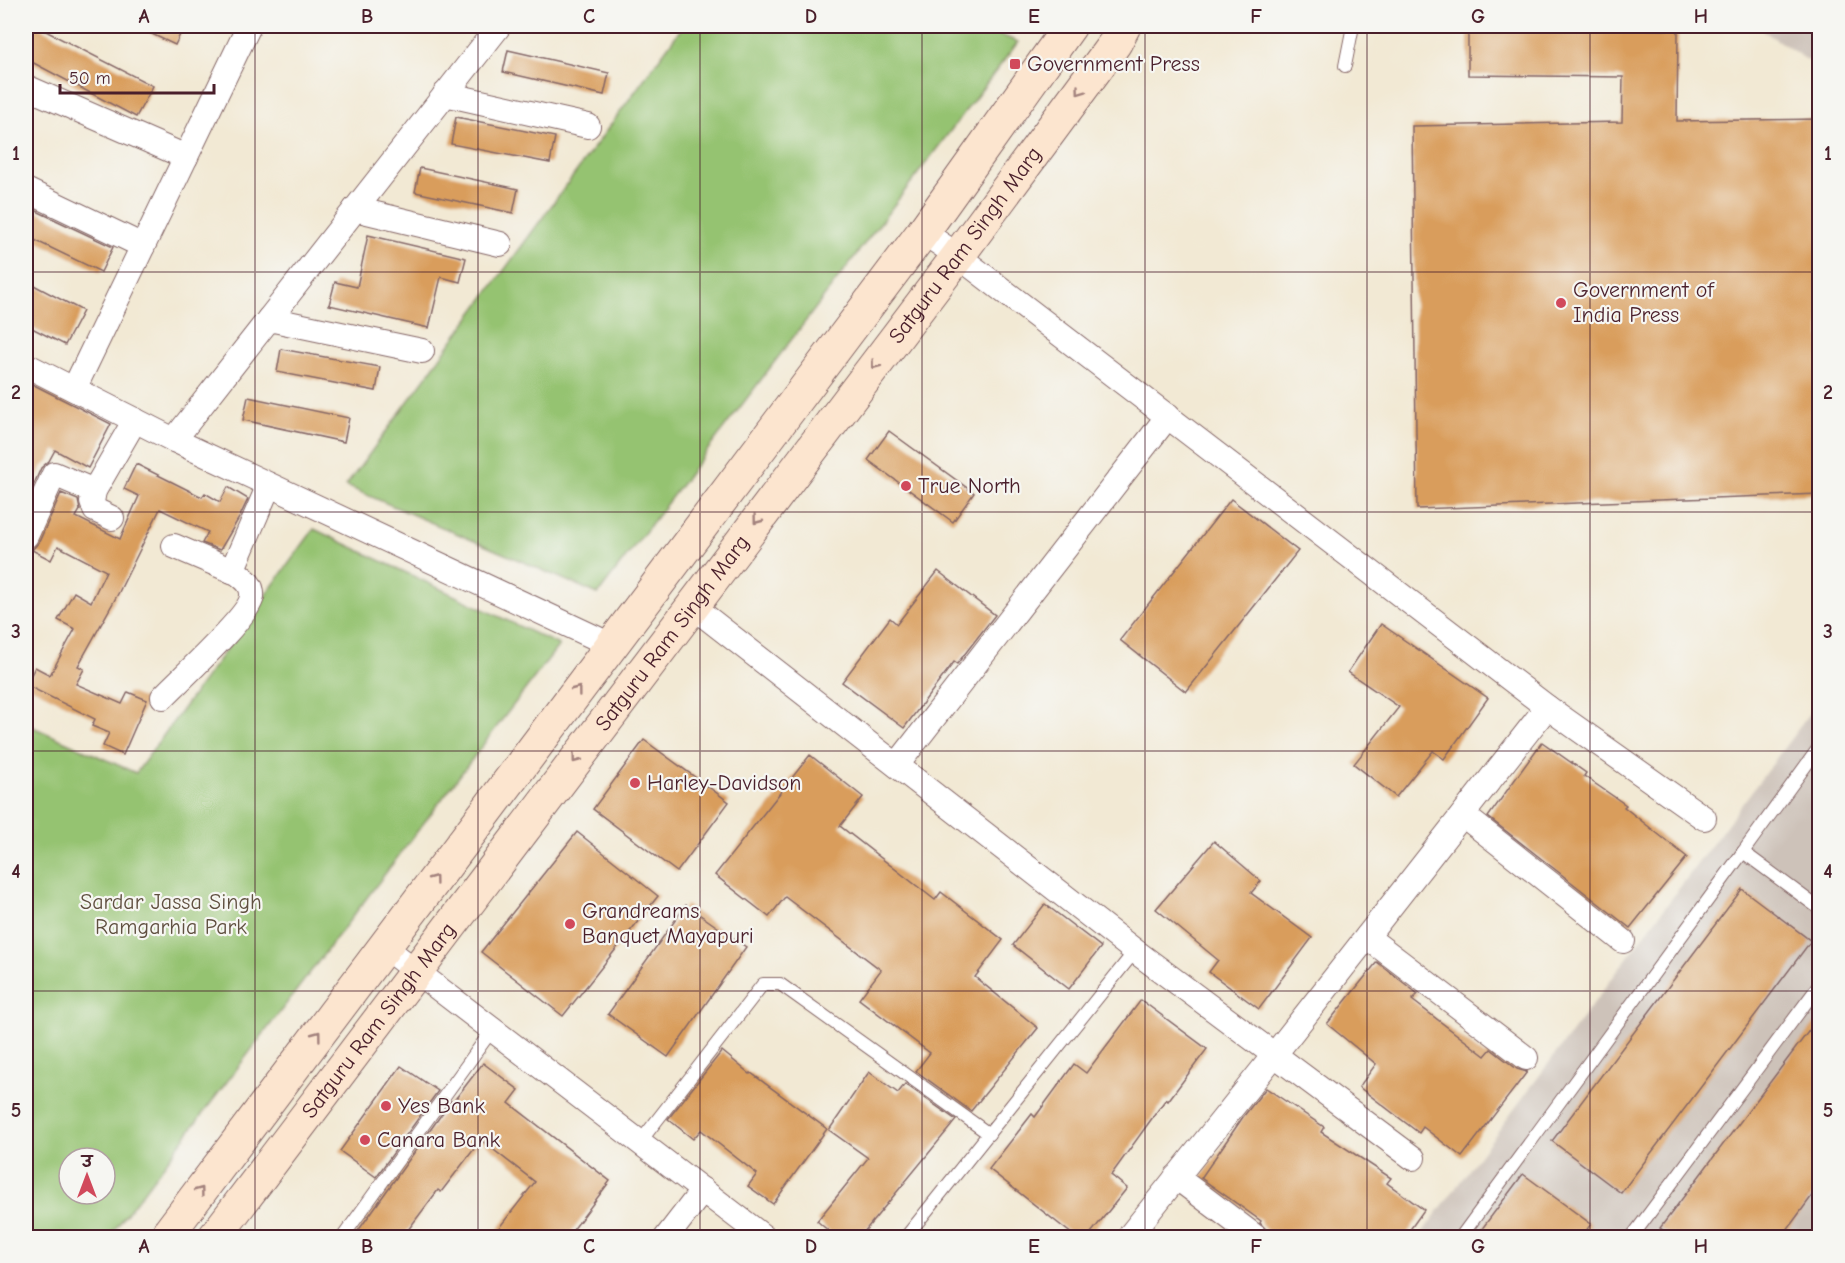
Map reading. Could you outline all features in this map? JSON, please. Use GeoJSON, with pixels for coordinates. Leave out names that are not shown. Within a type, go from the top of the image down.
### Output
{"type":"FeatureCollection","features":[{"type":"Feature","properties":{"kind":"main road","name":"Satguru Ram Singh Marg"},"geometry":{"type":"LineString","coordinates":[[165,1238],[923,232],[1070,26]]}},
{"type":"Feature","properties":{"kind":"main road","name":"Satguru Ram Singh Marg"},"geometry":{"type":"LineString","coordinates":[[214,1238],[958,256],[1115,44],[1124,26]]}},
{"type":"Feature","properties":{"kind":"street"},"geometry":{"type":"LineString","coordinates":[[174,440],[499,26]]}},
{"type":"Feature","properties":{"kind":"street"},"geometry":{"type":"LineString","coordinates":[[74,389],[186,157],[244,27]]}},
{"type":"Feature","properties":{"kind":"street"},"geometry":{"type":"LineString","coordinates":[[26,87],[186,157]]}},
{"type":"Feature","properties":{"kind":"street"},"geometry":{"type":"LineString","coordinates":[[446,94],[588,126]]}},
{"type":"Feature","properties":{"kind":"street"},"geometry":{"type":"LineString","coordinates":[[26,190],[143,246]]}},
{"type":"Feature","properties":{"kind":"street"},"geometry":{"type":"LineString","coordinates":[[355,209],[500,244]]}},
{"type":"Feature","properties":{"kind":"street"},"geometry":{"type":"LineString","coordinates":[[923,232],[958,256],[1547,707],[1704,818]]}},
{"type":"Feature","properties":{"kind":"street"},"geometry":{"type":"LineString","coordinates":[[269,319],[422,351]]}},
{"type":"Feature","properties":{"kind":"street"},"geometry":{"type":"LineString","coordinates":[[26,365],[268,485],[611,645]]}},
{"type":"Feature","properties":{"kind":"street"},"geometry":{"type":"LineString","coordinates":[[897,765],[1168,416]]}},
{"type":"Feature","properties":{"kind":"street"},"geometry":{"type":"LineString","coordinates":[[112,518],[95,510],[92,502],[94,491],[135,420]]}},
{"type":"Feature","properties":{"kind":"street"},"geometry":{"type":"LineString","coordinates":[[26,536],[33,501],[54,474],[94,491]]}},
{"type":"Feature","properties":{"kind":"street"},"geometry":{"type":"LineString","coordinates":[[232,571],[268,485]]}},
{"type":"Feature","properties":{"kind":"street"},"geometry":{"type":"LineString","coordinates":[[163,697],[244,614],[252,596],[251,587],[245,579],[174,546]]}},
{"type":"Feature","properties":{"kind":"street"},"geometry":{"type":"LineString","coordinates":[[692,606],[1135,951],[1413,1158]]}},
{"type":"Feature","properties":{"kind":"street"},"geometry":{"type":"LineString","coordinates":[[1128,1238],[1547,707]]}},
{"type":"Feature","properties":{"kind":"street"},"geometry":{"type":"LineString","coordinates":[[1463,815],[1623,941]]}},
{"type":"Feature","properties":{"kind":"street"},"geometry":{"type":"LineString","coordinates":[[1367,937],[1526,1059]]}},
{"type":"Feature","properties":{"kind":"street"},"geometry":{"type":"LineString","coordinates":[[383,946],[765,1238]]}},
{"type":"Feature","properties":{"kind":"street"},"geometry":{"type":"LineString","coordinates":[[1176,1177],[1257,1238]]}},
{"type":"Feature","properties":{"kind":"street"},"geometry":{"type":"LineString","coordinates":[[666,1238],[704,1191]]}},
{"type":"Feature","properties":{"kind":"lane"},"geometry":{"type":"LineString","coordinates":[[1345,66],[1353,26]]}},
{"type":"Feature","properties":{"kind":"lane"},"geometry":{"type":"LineString","coordinates":[[1460,1238],[1820,746]]}},
{"type":"Feature","properties":{"kind":"lane"},"geometry":{"type":"LineString","coordinates":[[1743,852],[1820,909]]}},
{"type":"Feature","properties":{"kind":"lane"},"geometry":{"type":"LineString","coordinates":[[905,1238],[1135,951]]}},
{"type":"Feature","properties":{"kind":"lane"},"geometry":{"type":"LineString","coordinates":[[640,1142],[763,984],[780,984],[989,1134]]}},
{"type":"Feature","properties":{"kind":"lane"},"geometry":{"type":"LineString","coordinates":[[1631,1238],[1820,984]]}},
{"type":"Feature","properties":{"kind":"lane"},"geometry":{"type":"LineString","coordinates":[[342,1238],[492,1030]]}},
{"type":"Feature","properties":{"kind":"shaded area"},"geometry":{"type":"Polygon","coordinates":[[[1756,26],[1819,26],[1819,68],[1756,26]]]}},
{"type":"Feature","properties":{"kind":"shaded area"},"geometry":{"type":"Polygon","coordinates":[[[1819,701],[1819,1237],[1419,1237],[1819,701]]]}},
{"type":"Feature","properties":{"kind":"green space"},"geometry":{"type":"Polygon","coordinates":[[[683,26],[979,26],[1018,42],[598,594],[346,486],[683,26]]]}},
{"type":"Feature","properties":{"kind":"green space","name":"Sardar Jassa Singh Ramgarhia Park"},"geometry":{"type":"Polygon","coordinates":[[[314,529],[559,645],[109,1237],[26,1238],[26,724],[136,773],[314,529]]]}},
{"type":"Feature","properties":{"kind":"building"},"geometry":{"type":"Polygon","coordinates":[[[31,26],[36,26],[153,86],[136,117],[26,59],[26,36],[31,26]]]}},
{"type":"Feature","properties":{"kind":"building"},"geometry":{"type":"Polygon","coordinates":[[[135,26],[184,26],[175,45],[135,26]]]}},
{"type":"Feature","properties":{"kind":"building"},"geometry":{"type":"Polygon","coordinates":[[[1468,26],[1630,26],[1630,29],[1678,30],[1677,121],[1820,119],[1820,494],[1417,509],[1412,126],[1622,122],[1623,77],[1468,75],[1468,26]]]}},
{"type":"Feature","properties":{"kind":"building"},"geometry":{"type":"Polygon","coordinates":[[[508,50],[609,73],[604,95],[503,72],[508,50]]]}},
{"type":"Feature","properties":{"kind":"building"},"geometry":{"type":"Polygon","coordinates":[[[456,117],[555,137],[550,163],[451,144],[456,117]]]}},
{"type":"Feature","properties":{"kind":"building"},"geometry":{"type":"Polygon","coordinates":[[[420,168],[518,189],[513,213],[415,192],[420,168]]]}},
{"type":"Feature","properties":{"kind":"building"},"geometry":{"type":"Polygon","coordinates":[[[26,206],[113,247],[101,272],[26,236],[26,206]]]}},
{"type":"Feature","properties":{"kind":"building"},"geometry":{"type":"Polygon","coordinates":[[[368,235],[466,258],[460,282],[441,277],[429,328],[329,305],[335,282],[357,287],[368,235]]]}},
{"type":"Feature","properties":{"kind":"building"},"geometry":{"type":"Polygon","coordinates":[[[26,281],[83,311],[65,345],[26,325],[26,281]]]}},
{"type":"Feature","properties":{"kind":"building"},"geometry":{"type":"Polygon","coordinates":[[[281,349],[380,367],[376,391],[277,372],[281,349]]]}},
{"type":"Feature","properties":{"kind":"building"},"geometry":{"type":"Polygon","coordinates":[[[26,381],[111,424],[88,468],[55,450],[49,461],[41,468],[26,502],[26,381]]]}},
{"type":"Feature","properties":{"kind":"building"},"geometry":{"type":"Polygon","coordinates":[[[248,397],[349,418],[344,442],[243,420],[248,397]]]}},
{"type":"Feature","properties":{"kind":"building"},"geometry":{"type":"Polygon","coordinates":[[[889,431],[974,493],[953,522],[868,460],[889,431]]]}},
{"type":"Feature","properties":{"kind":"building"},"geometry":{"type":"Polygon","coordinates":[[[136,464],[202,497],[205,493],[220,502],[228,487],[248,499],[220,550],[202,543],[208,532],[160,509],[119,592],[78,666],[84,669],[76,684],[122,704],[128,692],[147,700],[123,755],[103,746],[109,733],[92,726],[95,719],[26,685],[35,667],[50,675],[75,629],[58,620],[74,592],[91,602],[106,571],[58,546],[51,560],[32,550],[39,542],[61,493],[78,500],[80,510],[76,517],[120,539],[139,496],[124,489],[136,464]]]}},
{"type":"Feature","properties":{"kind":"building"},"geometry":{"type":"Polygon","coordinates":[[[1231,499],[1298,551],[1186,692],[1120,640],[1231,499]]]}},
{"type":"Feature","properties":{"kind":"building"},"geometry":{"type":"Polygon","coordinates":[[[938,571],[995,615],[957,664],[954,662],[904,728],[842,682],[890,618],[897,624],[938,571]]]}},
{"type":"Feature","properties":{"kind":"building"},"geometry":{"type":"Polygon","coordinates":[[[1381,624],[1488,698],[1444,759],[1433,751],[1396,797],[1354,764],[1399,707],[1348,672],[1381,624]]]}},
{"type":"Feature","properties":{"kind":"building"},"geometry":{"type":"Polygon","coordinates":[[[644,740],[729,802],[677,872],[593,809],[644,740]]]}},
{"type":"Feature","properties":{"kind":"building"},"geometry":{"type":"Polygon","coordinates":[[[1542,742],[1586,773],[1584,776],[1626,805],[1624,807],[1687,857],[1630,928],[1488,817],[1542,742]]]}},
{"type":"Feature","properties":{"kind":"building"},"geometry":{"type":"Polygon","coordinates":[[[810,755],[863,797],[840,826],[935,900],[941,892],[1003,940],[975,977],[1038,1028],[971,1111],[916,1071],[930,1053],[859,999],[881,970],[785,897],[769,917],[715,875],[810,755]]]}},
{"type":"Feature","properties":{"kind":"building","name":"Grandreams Banquet Mayapuri"},"geometry":{"type":"Polygon","coordinates":[[[577,832],[658,896],[563,1016],[481,952],[577,832]]]}},
{"type":"Feature","properties":{"kind":"building"},"geometry":{"type":"Polygon","coordinates":[[[1214,841],[1261,881],[1251,893],[1312,938],[1259,1009],[1209,972],[1218,960],[1156,909],[1214,841]]]}},
{"type":"Feature","properties":{"kind":"building"},"geometry":{"type":"Polygon","coordinates":[[[1742,889],[1811,941],[1621,1193],[1552,1141],[1742,889]]]}},
{"type":"Feature","properties":{"kind":"building"},"geometry":{"type":"Polygon","coordinates":[[[1045,904],[1101,947],[1069,989],[1013,945],[1045,904]]]}},
{"type":"Feature","properties":{"kind":"building"},"geometry":{"type":"Polygon","coordinates":[[[686,905],[746,947],[668,1057],[608,1014],[686,905]]]}},
{"type":"Feature","properties":{"kind":"building"},"geometry":{"type":"Polygon","coordinates":[[[1377,962],[1418,994],[1412,1000],[1485,1056],[1491,1049],[1517,1069],[1527,1072],[1462,1157],[1423,1127],[1419,1133],[1359,1087],[1376,1064],[1327,1024],[1377,962]]]}},
{"type":"Feature","properties":{"kind":"building"},"geometry":{"type":"Polygon","coordinates":[[[1141,1000],[1207,1049],[1168,1101],[1166,1099],[1111,1175],[1127,1188],[1087,1238],[1077,1238],[989,1169],[1032,1114],[1035,1117],[1074,1064],[1086,1073],[1141,1000]]]}},
{"type":"Feature","properties":{"kind":"building"},"geometry":{"type":"Polygon","coordinates":[[[1820,1016],[1820,1185],[1781,1238],[1674,1238],[1660,1228],[1820,1016]]]}},
{"type":"Feature","properties":{"kind":"building"},"geometry":{"type":"Polygon","coordinates":[[[722,1051],[827,1129],[773,1204],[748,1186],[757,1174],[701,1130],[693,1139],[668,1119],[722,1051]]]}},
{"type":"Feature","properties":{"kind":"building"},"geometry":{"type":"Polygon","coordinates":[[[483,1063],[519,1090],[509,1103],[610,1181],[567,1238],[491,1238],[535,1182],[481,1140],[441,1192],[438,1190],[402,1238],[353,1238],[451,1101],[453,1102],[483,1063]]]}},
{"type":"Feature","properties":{"kind":"building"},"geometry":{"type":"Polygon","coordinates":[[[401,1066],[438,1091],[376,1177],[340,1151],[401,1066]]]}},
{"type":"Feature","properties":{"kind":"building"},"geometry":{"type":"Polygon","coordinates":[[[869,1072],[898,1093],[905,1084],[956,1120],[859,1238],[837,1238],[817,1221],[868,1158],[829,1130],[869,1072]]]}},
{"type":"Feature","properties":{"kind":"building"},"geometry":{"type":"Polygon","coordinates":[[[1266,1088],[1324,1127],[1321,1132],[1391,1178],[1387,1183],[1424,1210],[1404,1238],[1274,1238],[1260,1223],[1261,1221],[1201,1178],[1266,1088]]]}},
{"type":"Feature","properties":{"kind":"building"},"geometry":{"type":"Polygon","coordinates":[[[1523,1174],[1591,1224],[1581,1238],[1475,1238],[1523,1174]]]}},
{"type":"Feature","properties":{"kind":"place","name":"Government Press"},"geometry":{"type":"Point","coordinates":[1015,64]}},
{"type":"Feature","properties":{"kind":"place","name":"Government of India Press"},"geometry":{"type":"Point","coordinates":[1561,303]}},
{"type":"Feature","properties":{"kind":"place","name":"True North"},"geometry":{"type":"Point","coordinates":[906,486]}},
{"type":"Feature","properties":{"kind":"place","name":"Harley-Davidson"},"geometry":{"type":"Point","coordinates":[635,783]}},
{"type":"Feature","properties":{"kind":"place","name":"Grandreams Banquet Mayapuri"},"geometry":{"type":"Point","coordinates":[570,924]}},
{"type":"Feature","properties":{"kind":"place","name":"Yes Bank"},"geometry":{"type":"Point","coordinates":[386,1106]}},
{"type":"Feature","properties":{"kind":"place","name":"Canara Bank"},"geometry":{"type":"Point","coordinates":[365,1140]}}]}
